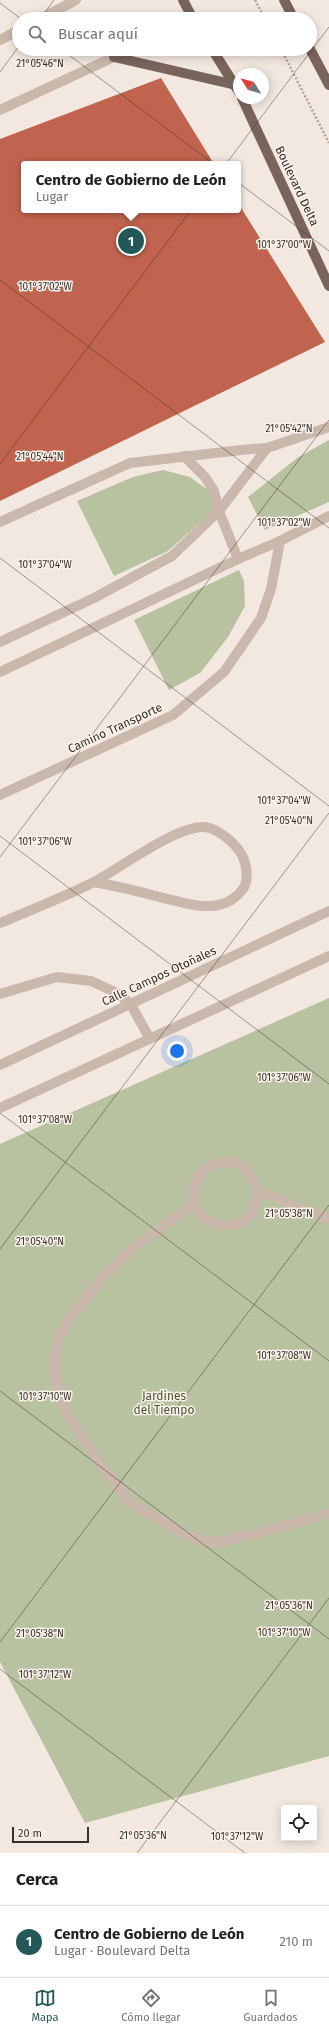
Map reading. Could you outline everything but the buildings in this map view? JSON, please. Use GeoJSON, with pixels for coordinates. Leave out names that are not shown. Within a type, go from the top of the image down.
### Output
{"type":"FeatureCollection","features":[{"type":"Feature","properties":{"kind":"main road"},"geometry":{"type":"LineString","coordinates":[[183,0],[189,12]]}},
{"type":"Feature","properties":{"kind":"main road"},"geometry":{"type":"LineString","coordinates":[[284,0],[290,12]]}},
{"type":"Feature","properties":{"kind":"main road"},"geometry":{"type":"LineString","coordinates":[[216,56],[233,82]]}},
{"type":"Feature","properties":{"kind":"main road"},"geometry":{"type":"LineString","coordinates":[[314,56],[329,85]]}},
{"type":"Feature","properties":{"kind":"main road"},"geometry":{"type":"LineString","coordinates":[[114,57],[233,87]]}},
{"type":"Feature","properties":{"kind":"main road","name":"Boulevard Delta"},"geometry":{"type":"LineString","coordinates":[[245,104],[329,286]]}},
{"type":"Feature","properties":{"kind":"street"},"geometry":{"type":"LineString","coordinates":[[53,12],[76,0]]}},
{"type":"Feature","properties":{"kind":"street"},"geometry":{"type":"LineString","coordinates":[[0,40],[12,34]]}},
{"type":"Feature","properties":{"kind":"street"},"geometry":{"type":"LineString","coordinates":[[0,110],[114,57]]}},
{"type":"Feature","properties":{"kind":"street"},"geometry":{"type":"LineString","coordinates":[[0,522],[130,463],[267,448],[329,427]]}},
{"type":"Feature","properties":{"kind":"street"},"geometry":{"type":"LineString","coordinates":[[0,642],[94,598],[172,556],[219,511],[267,448]]}},
{"type":"Feature","properties":{"kind":"street"},"geometry":{"type":"LineString","coordinates":[[184,456],[205,477],[214,492],[219,511],[238,560]]}},
{"type":"Feature","properties":{"kind":"street"},"geometry":{"type":"LineString","coordinates":[[0,672],[280,541],[329,516]]}},
{"type":"Feature","properties":{"kind":"street","name":"Camino Transporte"},"geometry":{"type":"LineString","coordinates":[[0,795],[173,716],[224,672],[261,618],[271,589],[280,541]]}},
{"type":"Feature","properties":{"kind":"street"},"geometry":{"type":"LineString","coordinates":[[0,923],[94,882],[148,849],[194,828],[209,828],[238,848],[246,868],[247,883],[235,898],[219,906],[198,906],[94,882]]}},
{"type":"Feature","properties":{"kind":"street","name":"Calle Campos Otoñales"},"geometry":{"type":"LineString","coordinates":[[0,1065],[329,911]]}},
{"type":"Feature","properties":{"kind":"street"},"geometry":{"type":"LineString","coordinates":[[0,1108],[329,956]]}},
{"type":"Feature","properties":{"kind":"street"},"geometry":{"type":"LineString","coordinates":[[0,994],[57,977],[91,981],[115,992],[130,1003],[150,1039]]}},
{"type":"Feature","properties":{"kind":"street"},"geometry":{"type":"LineString","coordinates":[[223,1162],[242,1166],[255,1181],[257,1191],[257,1201],[253,1211],[246,1219],[237,1224],[227,1226],[216,1225],[203,1217],[194,1204],[194,1185],[199,1176],[205,1169],[223,1162]]}},
{"type":"Feature","properties":{"kind":"street"},"geometry":{"type":"LineString","coordinates":[[257,1191],[329,1219]]}},
{"type":"Feature","properties":{"kind":"street"},"geometry":{"type":"LineString","coordinates":[[194,1204],[134,1247],[101,1279],[69,1319],[58,1339],[55,1366],[58,1397],[84,1441],[129,1502],[184,1534],[211,1543],[254,1534],[329,1513]]}},
{"type":"Feature","properties":{"kind":"path"},"geometry":{"type":"LineString","coordinates":[[255,0],[261,12]]}},
{"type":"Feature","properties":{"kind":"path"},"geometry":{"type":"LineString","coordinates":[[284,56],[329,143]]}},
{"type":"Feature","properties":{"kind":"green space"},"geometry":{"type":"Polygon","coordinates":[[[329,440],[329,502],[265,530],[248,497],[297,458],[329,440]]]}},
{"type":"Feature","properties":{"kind":"green space"},"geometry":{"type":"Polygon","coordinates":[[[163,470],[190,477],[212,493],[216,508],[168,551],[114,576],[77,501],[133,477],[163,470]]]}},
{"type":"Feature","properties":{"kind":"green space"},"geometry":{"type":"Polygon","coordinates":[[[239,570],[244,581],[245,606],[228,637],[200,673],[169,690],[134,620],[239,570]]]}},
{"type":"Feature","properties":{"kind":"green space","name":"Jardines del Tiempo"},"geometry":{"type":"Polygon","coordinates":[[[329,998],[329,1756],[85,1823],[0,1662],[0,1144],[329,998]]]}},
{"type":"Feature","properties":{"kind":"place","name":"Centro de Gobierno de León"},"geometry":{"type":"Point","coordinates":[131,241]}}]}
